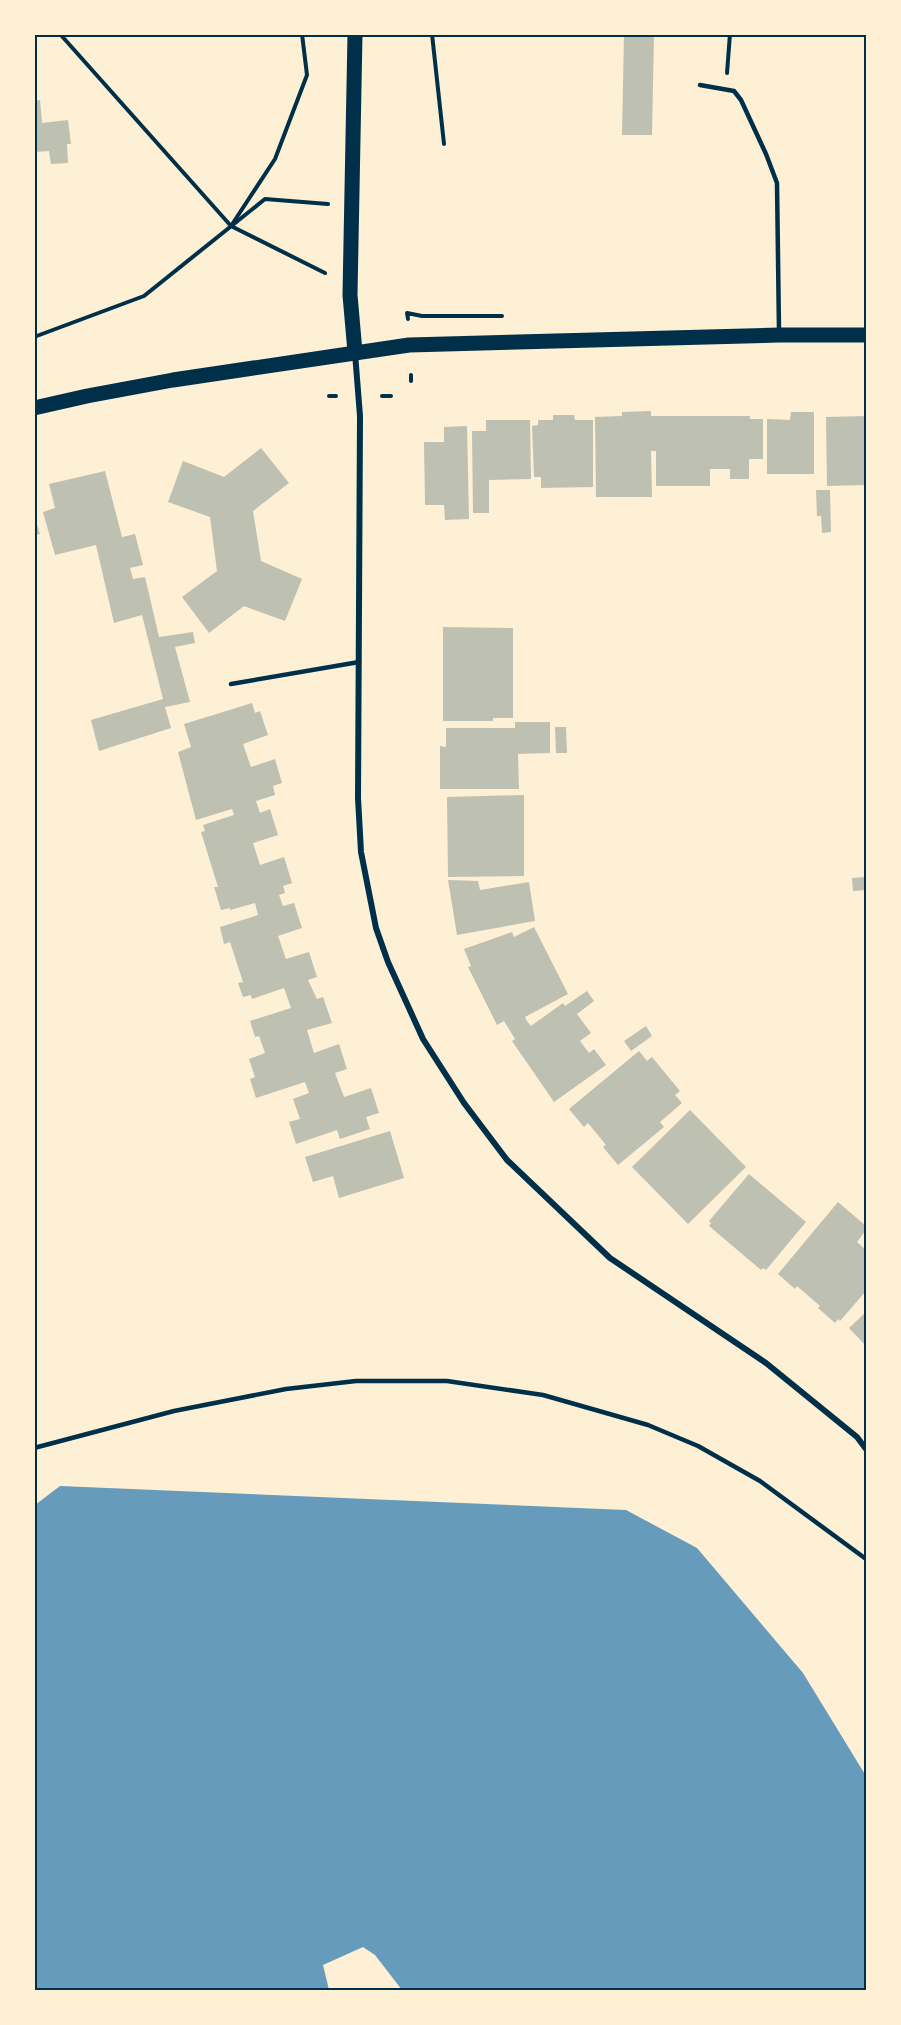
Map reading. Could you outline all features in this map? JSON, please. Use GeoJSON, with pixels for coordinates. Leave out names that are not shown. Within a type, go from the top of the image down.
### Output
{"type":"FeatureCollection","features":[{"type":"Feature","properties":{"kind":"main road"},"geometry":{"type":"LineString","coordinates":[[355,34],[350,295],[355,352]]}},
{"type":"Feature","properties":{"kind":"main road"},"geometry":{"type":"LineString","coordinates":[[34,408],[117,390],[409,345],[779,335],[867,335]]}},
{"type":"Feature","properties":{"kind":"street"},"geometry":{"type":"LineString","coordinates":[[355,352],[360,416],[358,798],[361,852],[376,928],[388,962],[423,1039],[464,1103],[507,1160],[610,1258],[766,1363],[857,1437],[867,1449]]}},
{"type":"Feature","properties":{"kind":"lane"},"geometry":{"type":"LineString","coordinates":[[700,85],[734,91],[741,100],[777,183],[779,335]]}},
{"type":"Feature","properties":{"kind":"lane"},"geometry":{"type":"LineString","coordinates":[[231,684],[359,662]]}},
{"type":"Feature","properties":{"kind":"lane"},"geometry":{"type":"LineString","coordinates":[[34,1448],[174,1411],[286,1389],[356,1381],[447,1381],[543,1395],[648,1425],[698,1446],[760,1481],[867,1559]]}},
{"type":"Feature","properties":{"kind":"path"},"geometry":{"type":"LineString","coordinates":[[60,34],[231,226],[324,272],[350,295]]}},
{"type":"Feature","properties":{"kind":"path"},"geometry":{"type":"LineString","coordinates":[[231,226],[275,159],[307,75],[302,34]]}},
{"type":"Feature","properties":{"kind":"path"},"geometry":{"type":"LineString","coordinates":[[432,34],[444,144]]}},
{"type":"Feature","properties":{"kind":"path"},"geometry":{"type":"LineString","coordinates":[[726,88],[730,34]]}},
{"type":"Feature","properties":{"kind":"path"},"geometry":{"type":"LineString","coordinates":[[34,337],[144,296],[265,199],[351,204]]}},
{"type":"Feature","properties":{"kind":"path"},"geometry":{"type":"LineString","coordinates":[[407,313],[408,319]]}},
{"type":"Feature","properties":{"kind":"path"},"geometry":{"type":"LineString","coordinates":[[411,375],[411,381]]}},
{"type":"Feature","properties":{"kind":"path"},"geometry":{"type":"LineString","coordinates":[[329,396],[336,396]]}},
{"type":"Feature","properties":{"kind":"path"},"geometry":{"type":"LineString","coordinates":[[382,396],[391,396]]}},
{"type":"Feature","properties":{"kind":"water"},"geometry":{"type":"Polygon","coordinates":[[[60,1486],[626,1510],[697,1548],[803,1673],[866,1776],[866,1990],[402,1990],[375,1955],[363,1947],[323,1965],[329,1990],[35,1990],[35,1505],[60,1486]]]}},
{"type":"Feature","properties":{"kind":"building"},"geometry":{"type":"Polygon","coordinates":[[[624,34],[654,34],[652,135],[622,135],[624,34]]]}},
{"type":"Feature","properties":{"kind":"building"},"geometry":{"type":"Polygon","coordinates":[[[40,100],[42,123],[68,120],[71,144],[67,144],[68,163],[51,164],[49,151],[34,152],[34,101],[40,100]]]}},
{"type":"Feature","properties":{"kind":"building"},"geometry":{"type":"Polygon","coordinates":[[[651,411],[651,416],[750,416],[750,419],[763,419],[763,459],[749,459],[749,479],[730,479],[730,469],[710,469],[710,486],[656,486],[656,451],[651,451],[652,497],[596,497],[595,417],[622,416],[622,412],[651,411]]]}},
{"type":"Feature","properties":{"kind":"building"},"geometry":{"type":"Polygon","coordinates":[[[791,412],[814,412],[814,474],[767,474],[767,419],[790,420],[791,412]]]}},
{"type":"Feature","properties":{"kind":"building"},"geometry":{"type":"Polygon","coordinates":[[[553,415],[574,415],[575,420],[593,420],[593,487],[541,488],[541,477],[534,477],[532,426],[538,425],[538,420],[553,420],[553,415]]]}},
{"type":"Feature","properties":{"kind":"building"},"geometry":{"type":"Polygon","coordinates":[[[866,416],[866,485],[827,486],[826,417],[866,416]]]}},
{"type":"Feature","properties":{"kind":"building"},"geometry":{"type":"Polygon","coordinates":[[[486,420],[530,420],[531,479],[489,480],[489,513],[473,513],[472,431],[486,431],[486,420]]]}},
{"type":"Feature","properties":{"kind":"building"},"geometry":{"type":"Polygon","coordinates":[[[467,426],[469,519],[445,520],[444,505],[425,505],[424,442],[444,442],[444,427],[467,426]]]}},
{"type":"Feature","properties":{"kind":"building"},"geometry":{"type":"Polygon","coordinates":[[[261,448],[289,483],[253,511],[261,561],[302,579],[285,621],[244,606],[209,633],[182,597],[217,571],[210,517],[168,502],[183,461],[224,477],[261,448]]]}},
{"type":"Feature","properties":{"kind":"building"},"geometry":{"type":"Polygon","coordinates":[[[105,471],[122,537],[135,534],[143,565],[130,568],[133,579],[145,577],[159,637],[193,632],[195,643],[175,647],[190,702],[165,707],[171,728],[99,751],[91,720],[163,699],[142,615],[114,623],[96,545],[55,555],[43,512],[55,508],[49,484],[105,471]]]}},
{"type":"Feature","properties":{"kind":"building"},"geometry":{"type":"Polygon","coordinates":[[[816,490],[830,490],[831,532],[822,533],[821,516],[817,516],[816,490]]]}},
{"type":"Feature","properties":{"kind":"building"},"geometry":{"type":"Polygon","coordinates":[[[34,516],[40,534],[34,535],[34,516]]]}},
{"type":"Feature","properties":{"kind":"building"},"geometry":{"type":"Polygon","coordinates":[[[443,627],[513,628],[513,718],[493,718],[493,721],[443,721],[443,627]]]}},
{"type":"Feature","properties":{"kind":"building"},"geometry":{"type":"Polygon","coordinates":[[[252,703],[255,713],[260,711],[268,735],[243,744],[251,767],[275,759],[282,783],[273,786],[275,795],[256,801],[260,813],[270,809],[278,835],[253,843],[260,865],[284,857],[292,883],[283,886],[285,893],[279,895],[283,906],[294,903],[302,928],[278,936],[286,959],[309,952],[317,977],[308,980],[317,999],[323,997],[332,1023],[307,1030],[314,1053],[339,1044],[347,1069],[335,1073],[344,1097],[371,1088],[379,1113],[366,1117],[370,1129],[340,1139],[337,1130],[296,1144],[289,1122],[300,1119],[293,1099],[309,1093],[305,1082],[256,1098],[250,1079],[255,1077],[249,1059],[265,1053],[259,1036],[255,1037],[250,1021],[291,1008],[284,988],[252,999],[251,995],[243,997],[238,983],[243,982],[230,942],[224,944],[220,927],[258,915],[255,903],[230,910],[230,908],[221,910],[214,887],[218,887],[201,832],[205,831],[203,825],[234,815],[232,809],[196,820],[178,752],[191,747],[184,724],[252,703]]]}},
{"type":"Feature","properties":{"kind":"building"},"geometry":{"type":"Polygon","coordinates":[[[515,722],[550,722],[550,753],[518,754],[519,789],[440,789],[440,746],[446,747],[446,728],[515,728],[515,722]]]}},
{"type":"Feature","properties":{"kind":"building"},"geometry":{"type":"Polygon","coordinates":[[[555,727],[566,727],[567,753],[556,753],[555,727]]]}},
{"type":"Feature","properties":{"kind":"building"},"geometry":{"type":"Polygon","coordinates":[[[524,795],[524,876],[448,877],[447,797],[524,795]]]}},
{"type":"Feature","properties":{"kind":"building"},"geometry":{"type":"Polygon","coordinates":[[[866,877],[866,890],[853,891],[852,878],[866,877]]]}},
{"type":"Feature","properties":{"kind":"building"},"geometry":{"type":"Polygon","coordinates":[[[448,880],[478,881],[480,890],[529,882],[535,921],[457,935],[448,880]]]}},
{"type":"Feature","properties":{"kind":"building"},"geometry":{"type":"Polygon","coordinates":[[[534,927],[568,994],[525,1017],[527,1021],[531,1026],[563,1003],[565,1006],[587,991],[594,1001],[577,1014],[591,1033],[580,1041],[589,1053],[594,1049],[606,1065],[554,1102],[512,1041],[515,1039],[504,1021],[497,1025],[468,967],[471,966],[464,949],[512,932],[514,937],[534,927]]]}},
{"type":"Feature","properties":{"kind":"building"},"geometry":{"type":"Polygon","coordinates":[[[646,1026],[652,1036],[631,1051],[624,1041],[646,1026]]]}},
{"type":"Feature","properties":{"kind":"building"},"geometry":{"type":"Polygon","coordinates":[[[639,1051],[647,1061],[652,1057],[680,1091],[675,1095],[682,1103],[660,1122],[664,1127],[618,1165],[603,1147],[606,1145],[588,1123],[584,1127],[569,1109],[639,1051]]]}},
{"type":"Feature","properties":{"kind":"building"},"geometry":{"type":"Polygon","coordinates":[[[690,1110],[746,1167],[688,1224],[632,1167],[690,1110]]]}},
{"type":"Feature","properties":{"kind":"building"},"geometry":{"type":"Polygon","coordinates":[[[390,1131],[404,1178],[339,1198],[333,1176],[313,1182],[305,1157],[390,1131]]]}},
{"type":"Feature","properties":{"kind":"building"},"geometry":{"type":"Polygon","coordinates":[[[749,1174],[806,1222],[766,1270],[763,1268],[761,1270],[709,1226],[711,1223],[709,1221],[749,1174]]]}},
{"type":"Feature","properties":{"kind":"building"},"geometry":{"type":"Polygon","coordinates":[[[838,1202],[866,1226],[866,1230],[857,1242],[866,1250],[866,1291],[840,1321],[838,1319],[835,1323],[797,1286],[795,1289],[778,1274],[838,1202]]]}},
{"type":"Feature","properties":{"kind":"building"},"geometry":{"type":"Polygon","coordinates":[[[866,1312],[866,1346],[849,1328],[866,1312]]]}}]}
